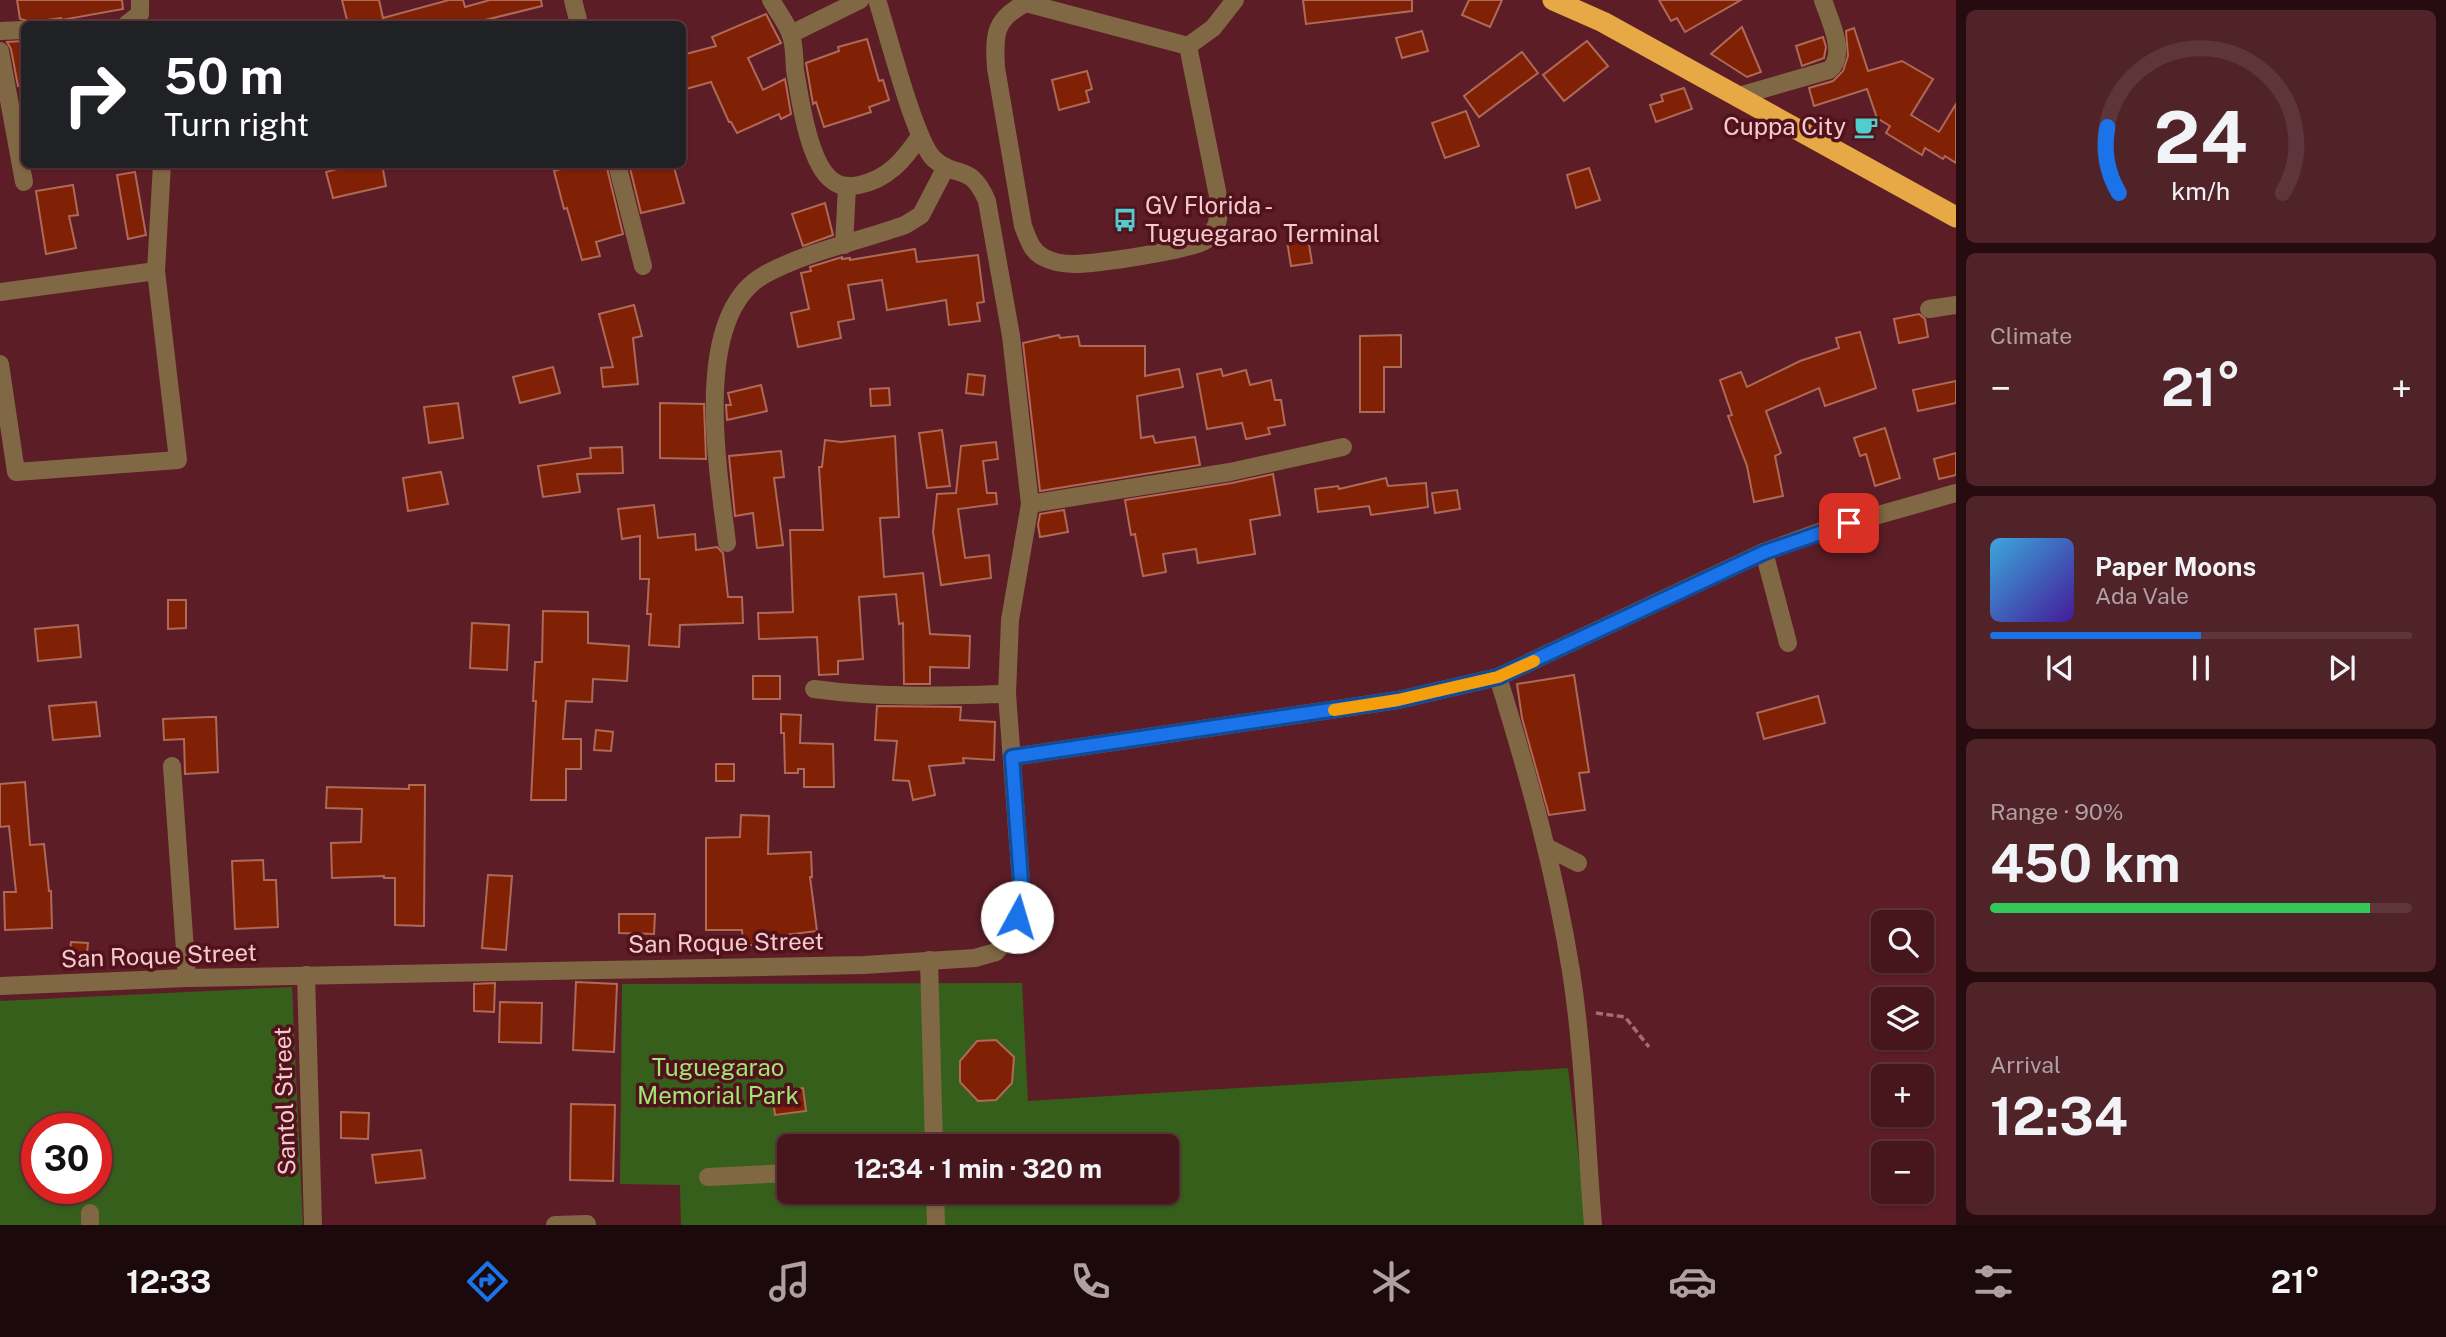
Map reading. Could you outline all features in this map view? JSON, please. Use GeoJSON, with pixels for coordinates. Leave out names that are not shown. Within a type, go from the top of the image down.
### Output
{"type":"FeatureCollection","features":[{"type":"Feature","properties":{"kind":"highway"},"geometry":{"type":"LineString","coordinates":[[1553,0],[1603,22],[1956,217]]}},
{"type":"Feature","properties":{"kind":"street"},"geometry":{"type":"LineString","coordinates":[[131,21],[140,14],[140,0]]}},
{"type":"Feature","properties":{"kind":"street"},"geometry":{"type":"LineString","coordinates":[[573,0],[578,21]]}},
{"type":"Feature","properties":{"kind":"street"},"geometry":{"type":"LineString","coordinates":[[771,0],[791,34],[803,111],[821,168],[833,182],[847,187],[868,183],[888,173],[903,162],[920,136]]}},
{"type":"Feature","properties":{"kind":"street"},"geometry":{"type":"LineString","coordinates":[[791,34],[860,0]]}},
{"type":"Feature","properties":{"kind":"street"},"geometry":{"type":"LineString","coordinates":[[727,543],[716,446],[714,396],[725,325],[739,299],[761,276],[905,225],[921,215],[946,167],[933,159],[920,136],[877,0]]}},
{"type":"Feature","properties":{"kind":"street"},"geometry":{"type":"LineString","coordinates":[[1188,46],[1213,28],[1235,0]]}},
{"type":"Feature","properties":{"kind":"street"},"geometry":{"type":"LineString","coordinates":[[1739,96],[1829,70],[1835,65],[1838,52],[1823,0]]}},
{"type":"Feature","properties":{"kind":"street"},"geometry":{"type":"LineString","coordinates":[[1026,2],[1188,46],[1219,201],[1220,215],[1214,230],[1205,241],[1185,249],[1075,264],[1054,262],[1040,256],[1031,247],[1023,226],[996,68],[994,42],[1009,11],[1026,2]]}},
{"type":"Feature","properties":{"kind":"street"},"geometry":{"type":"LineString","coordinates":[[0,31],[21,30]]}},
{"type":"Feature","properties":{"kind":"street"},"geometry":{"type":"LineString","coordinates":[[0,51],[21,166]]}},
{"type":"Feature","properties":{"kind":"street","name":"San Roque Street"},"geometry":{"type":"LineString","coordinates":[[0,986],[306,975],[850,965],[975,958],[996,952],[1009,938],[1017,917],[1021,882],[1007,694],[1010,620],[1030,504],[1011,336],[987,201],[982,189],[970,175],[946,167]]}},
{"type":"Feature","properties":{"kind":"street"},"geometry":{"type":"LineString","coordinates":[[21,168],[24,182]]}},
{"type":"Feature","properties":{"kind":"street"},"geometry":{"type":"LineString","coordinates":[[0,364],[8,472],[178,460],[156,271],[162,168]]}},
{"type":"Feature","properties":{"kind":"street"},"geometry":{"type":"LineString","coordinates":[[618,168],[643,266]]}},
{"type":"Feature","properties":{"kind":"street"},"geometry":{"type":"LineString","coordinates":[[844,245],[847,187]]}},
{"type":"Feature","properties":{"kind":"street"},"geometry":{"type":"LineString","coordinates":[[0,292],[156,271]]}},
{"type":"Feature","properties":{"kind":"street"},"geometry":{"type":"LineString","coordinates":[[1929,309],[1956,305]]}},
{"type":"Feature","properties":{"kind":"street"},"geometry":{"type":"LineString","coordinates":[[1030,504],[1230,472],[1343,447]]}},
{"type":"Feature","properties":{"kind":"street"},"geometry":{"type":"LineString","coordinates":[[1012,757],[1398,700],[1498,677],[1765,552],[1822,531],[1956,493]]}},
{"type":"Feature","properties":{"kind":"street"},"geometry":{"type":"LineString","coordinates":[[1765,552],[1788,642]]}},
{"type":"Feature","properties":{"kind":"street"},"geometry":{"type":"LineString","coordinates":[[1498,677],[1531,784],[1560,906],[1576,1011],[1593,1225]]}},
{"type":"Feature","properties":{"kind":"street"},"geometry":{"type":"LineString","coordinates":[[814,689],[857,695],[908,697],[1007,694]]}},
{"type":"Feature","properties":{"kind":"street"},"geometry":{"type":"LineString","coordinates":[[172,766],[187,978]]}},
{"type":"Feature","properties":{"kind":"street"},"geometry":{"type":"LineString","coordinates":[[1548,848],[1578,863]]}},
{"type":"Feature","properties":{"kind":"street"},"geometry":{"type":"LineString","coordinates":[[929,960],[934,1134]]}},
{"type":"Feature","properties":{"kind":"street","name":"Santol Street"},"geometry":{"type":"LineString","coordinates":[[306,975],[313,1225]]}},
{"type":"Feature","properties":{"kind":"street"},"geometry":{"type":"LineString","coordinates":[[708,1177],[777,1174]]}},
{"type":"Feature","properties":{"kind":"street"},"geometry":{"type":"LineString","coordinates":[[935,1204],[936,1225]]}},
{"type":"Feature","properties":{"kind":"street"},"geometry":{"type":"LineString","coordinates":[[555,1225],[587,1224]]}},
{"type":"Feature","properties":{"kind":"path"},"geometry":{"type":"LineString","coordinates":[[1576,1011],[1625,1017],[1649,1048]]}},
{"type":"Feature","properties":{"kind":"green space","name":"Tuguegarao Memorial Park"},"geometry":{"type":"Polygon","coordinates":[[[1022,983],[1028,1101],[1568,1068],[1587,1225],[681,1225],[680,1185],[620,1184],[622,984],[1022,983]]]}},
{"type":"Feature","properties":{"kind":"green space"},"geometry":{"type":"Polygon","coordinates":[[[292,987],[303,1225],[0,1225],[0,1001],[292,987]]]}},
{"type":"Feature","properties":{"kind":"building"},"geometry":{"type":"Polygon","coordinates":[[[17,0],[122,0],[123,9],[62,20],[20,19],[17,0]]]}},
{"type":"Feature","properties":{"kind":"building"},"geometry":{"type":"Polygon","coordinates":[[[342,0],[379,0],[383,18],[449,0],[463,0],[465,7],[490,0],[541,0],[542,6],[481,21],[347,21],[342,0]]]}},
{"type":"Feature","properties":{"kind":"building"},"geometry":{"type":"Polygon","coordinates":[[[1303,0],[1412,0],[1412,11],[1306,24],[1303,0]]]}},
{"type":"Feature","properties":{"kind":"building"},"geometry":{"type":"Polygon","coordinates":[[[1469,0],[1502,0],[1490,27],[1462,15],[1469,0]]]}},
{"type":"Feature","properties":{"kind":"building"},"geometry":{"type":"Polygon","coordinates":[[[1659,0],[1741,0],[1685,32],[1677,18],[1671,21],[1659,0]]]}},
{"type":"Feature","properties":{"kind":"building"},"geometry":{"type":"Polygon","coordinates":[[[766,14],[781,43],[748,58],[763,90],[785,79],[791,114],[781,119],[779,114],[737,133],[729,122],[711,82],[686,89],[686,54],[716,46],[712,37],[766,14]]]}},
{"type":"Feature","properties":{"kind":"building"},"geometry":{"type":"Polygon","coordinates":[[[1742,27],[1761,72],[1747,77],[1711,54],[1742,27]]]}},
{"type":"Feature","properties":{"kind":"building"},"geometry":{"type":"Polygon","coordinates":[[[1854,28],[1868,71],[1902,61],[1933,79],[1911,115],[1939,132],[1956,104],[1956,163],[1925,148],[1922,155],[1886,133],[1890,126],[1877,118],[1867,89],[1814,106],[1809,88],[1833,81],[1843,71],[1848,56],[1846,31],[1854,28]]]}},
{"type":"Feature","properties":{"kind":"building"},"geometry":{"type":"Polygon","coordinates":[[[1422,31],[1428,51],[1402,58],[1396,38],[1422,31]]]}},
{"type":"Feature","properties":{"kind":"building"},"geometry":{"type":"Polygon","coordinates":[[[1823,37],[1826,47],[1824,58],[1802,66],[1796,46],[1823,37]]]}},
{"type":"Feature","properties":{"kind":"building"},"geometry":{"type":"Polygon","coordinates":[[[867,39],[879,81],[883,80],[889,100],[869,107],[871,112],[824,127],[816,102],[813,104],[806,63],[839,51],[838,47],[867,39]]]}},
{"type":"Feature","properties":{"kind":"building"},"geometry":{"type":"Polygon","coordinates":[[[21,41],[21,86],[18,86],[11,49],[7,42],[21,41]]]}},
{"type":"Feature","properties":{"kind":"building"},"geometry":{"type":"Polygon","coordinates":[[[1587,41],[1608,66],[1564,101],[1543,75],[1587,41]]]}},
{"type":"Feature","properties":{"kind":"building"},"geometry":{"type":"Polygon","coordinates":[[[1522,52],[1538,73],[1479,117],[1464,96],[1522,52]]]}},
{"type":"Feature","properties":{"kind":"building"},"geometry":{"type":"Polygon","coordinates":[[[1087,71],[1092,89],[1086,91],[1089,102],[1059,110],[1052,80],[1087,71]]]}},
{"type":"Feature","properties":{"kind":"building"},"geometry":{"type":"Polygon","coordinates":[[[1684,88],[1692,109],[1656,122],[1650,105],[1663,101],[1661,95],[1684,88]]]}},
{"type":"Feature","properties":{"kind":"building"},"geometry":{"type":"Polygon","coordinates":[[[1466,111],[1479,146],[1445,158],[1432,123],[1466,111]]]}},
{"type":"Feature","properties":{"kind":"building"},"geometry":{"type":"Polygon","coordinates":[[[341,168],[383,168],[386,186],[333,198],[326,172],[341,168]]]}},
{"type":"Feature","properties":{"kind":"building"},"geometry":{"type":"Polygon","coordinates":[[[564,168],[607,168],[623,234],[596,242],[600,256],[582,260],[554,171],[564,168]]]}},
{"type":"Feature","properties":{"kind":"building"},"geometry":{"type":"Polygon","coordinates":[[[630,168],[674,168],[684,203],[641,213],[630,168]]]}},
{"type":"Feature","properties":{"kind":"building"},"geometry":{"type":"Polygon","coordinates":[[[1589,168],[1600,200],[1576,208],[1567,175],[1589,168]]]}},
{"type":"Feature","properties":{"kind":"building"},"geometry":{"type":"Polygon","coordinates":[[[135,172],[146,235],[128,239],[117,175],[135,172]]]}},
{"type":"Feature","properties":{"kind":"building"},"geometry":{"type":"Polygon","coordinates":[[[73,185],[78,215],[69,216],[76,248],[46,254],[36,191],[73,185]]]}},
{"type":"Feature","properties":{"kind":"building"},"geometry":{"type":"Polygon","coordinates":[[[825,203],[833,235],[803,246],[792,214],[825,203]]]}},
{"type":"Feature","properties":{"kind":"building"},"geometry":{"type":"Polygon","coordinates":[[[1308,238],[1312,263],[1291,266],[1287,241],[1308,238]]]}},
{"type":"Feature","properties":{"kind":"building"},"geometry":{"type":"Polygon","coordinates":[[[915,249],[917,262],[978,255],[984,302],[977,303],[980,321],[949,325],[946,300],[887,310],[882,280],[848,285],[854,319],[838,322],[841,338],[798,347],[791,313],[809,309],[801,273],[811,271],[810,267],[842,257],[850,260],[915,249]]]}},
{"type":"Feature","properties":{"kind":"building"},"geometry":{"type":"Polygon","coordinates":[[[634,305],[642,336],[633,338],[638,384],[603,387],[601,368],[613,367],[599,314],[634,305]]]}},
{"type":"Feature","properties":{"kind":"building"},"geometry":{"type":"Polygon","coordinates":[[[1919,314],[1925,319],[1928,337],[1899,343],[1894,319],[1919,314]]]}},
{"type":"Feature","properties":{"kind":"building"},"geometry":{"type":"Polygon","coordinates":[[[1860,332],[1876,388],[1825,406],[1819,388],[1766,411],[1781,453],[1775,456],[1783,496],[1754,502],[1747,466],[1728,416],[1732,415],[1720,380],[1741,372],[1747,387],[1800,361],[1839,348],[1836,338],[1860,332]]]}},
{"type":"Feature","properties":{"kind":"building"},"geometry":{"type":"Polygon","coordinates":[[[1059,335],[1060,338],[1078,336],[1080,346],[1145,346],[1145,376],[1179,369],[1183,387],[1137,396],[1141,438],[1153,436],[1155,443],[1195,437],[1200,465],[1040,491],[1023,343],[1059,335]]]}},
{"type":"Feature","properties":{"kind":"building"},"geometry":{"type":"Polygon","coordinates":[[[1401,335],[1401,367],[1384,367],[1384,412],[1360,412],[1360,336],[1401,335]]]}},
{"type":"Feature","properties":{"kind":"building"},"geometry":{"type":"Polygon","coordinates":[[[553,367],[560,393],[520,403],[513,377],[553,367]]]}},
{"type":"Feature","properties":{"kind":"building"},"geometry":{"type":"Polygon","coordinates":[[[1221,369],[1223,376],[1246,370],[1250,385],[1271,380],[1275,400],[1281,400],[1285,425],[1268,428],[1270,434],[1246,439],[1242,423],[1207,429],[1197,374],[1221,369]]]}},
{"type":"Feature","properties":{"kind":"building"},"geometry":{"type":"Polygon","coordinates":[[[968,374],[985,376],[983,395],[966,393],[968,374]]]}},
{"type":"Feature","properties":{"kind":"building"},"geometry":{"type":"Polygon","coordinates":[[[1956,381],[1956,403],[1918,411],[1913,390],[1956,381]]]}},
{"type":"Feature","properties":{"kind":"building"},"geometry":{"type":"Polygon","coordinates":[[[761,385],[767,411],[727,420],[726,405],[731,405],[728,393],[761,385]]]}},
{"type":"Feature","properties":{"kind":"building"},"geometry":{"type":"Polygon","coordinates":[[[889,388],[890,405],[871,406],[870,389],[889,388]]]}},
{"type":"Feature","properties":{"kind":"building"},"geometry":{"type":"Polygon","coordinates":[[[458,403],[463,438],[429,443],[424,407],[458,403]]]}},
{"type":"Feature","properties":{"kind":"building"},"geometry":{"type":"Polygon","coordinates":[[[660,403],[704,404],[706,459],[660,458],[660,403]]]}},
{"type":"Feature","properties":{"kind":"building"},"geometry":{"type":"Polygon","coordinates":[[[1885,428],[1900,478],[1875,486],[1866,454],[1860,456],[1854,438],[1885,428]]]}},
{"type":"Feature","properties":{"kind":"building"},"geometry":{"type":"Polygon","coordinates":[[[942,430],[950,486],[927,488],[919,433],[942,430]]]}},
{"type":"Feature","properties":{"kind":"building"},"geometry":{"type":"Polygon","coordinates":[[[895,436],[899,517],[880,518],[884,577],[923,573],[930,634],[970,636],[969,668],[930,667],[930,684],[904,684],[903,623],[899,624],[896,594],[859,597],[863,659],[838,661],[838,674],[819,675],[817,637],[759,639],[758,613],[793,612],[790,530],[823,530],[819,467],[822,467],[825,440],[841,442],[895,436]]]}},
{"type":"Feature","properties":{"kind":"building"},"geometry":{"type":"Polygon","coordinates":[[[996,442],[998,459],[983,461],[987,493],[996,493],[997,504],[958,509],[965,558],[989,555],[991,578],[941,585],[933,532],[937,494],[956,493],[961,446],[996,442]]]}},
{"type":"Feature","properties":{"kind":"building"},"geometry":{"type":"Polygon","coordinates":[[[622,447],[623,473],[577,474],[580,492],[543,497],[538,466],[591,458],[590,448],[622,447]]]}},
{"type":"Feature","properties":{"kind":"building"},"geometry":{"type":"Polygon","coordinates":[[[781,451],[784,477],[774,478],[783,545],[757,548],[753,513],[735,516],[729,456],[781,451]]]}},
{"type":"Feature","properties":{"kind":"building"},"geometry":{"type":"Polygon","coordinates":[[[1956,453],[1956,475],[1939,479],[1934,459],[1956,453]]]}},
{"type":"Feature","properties":{"kind":"building"},"geometry":{"type":"Polygon","coordinates":[[[441,472],[448,504],[408,511],[403,478],[441,472]]]}},
{"type":"Feature","properties":{"kind":"building"},"geometry":{"type":"Polygon","coordinates":[[[1273,474],[1280,515],[1250,520],[1255,554],[1198,563],[1196,549],[1163,554],[1166,572],[1143,576],[1135,534],[1131,535],[1125,500],[1273,474]]]}},
{"type":"Feature","properties":{"kind":"building"},"geometry":{"type":"Polygon","coordinates":[[[1386,478],[1388,486],[1426,483],[1428,507],[1371,515],[1369,506],[1318,512],[1315,489],[1338,486],[1339,489],[1386,478]]]}},
{"type":"Feature","properties":{"kind":"building"},"geometry":{"type":"Polygon","coordinates":[[[1457,490],[1460,509],[1435,513],[1432,493],[1457,490]]]}},
{"type":"Feature","properties":{"kind":"building"},"geometry":{"type":"Polygon","coordinates":[[[654,505],[658,538],[695,534],[696,550],[717,547],[723,553],[728,597],[742,597],[743,623],[680,625],[679,647],[649,645],[649,579],[640,579],[640,536],[622,539],[618,509],[654,505]]]}},
{"type":"Feature","properties":{"kind":"building"},"geometry":{"type":"Polygon","coordinates":[[[1064,510],[1068,532],[1040,537],[1040,514],[1064,510]]]}},
{"type":"Feature","properties":{"kind":"building"},"geometry":{"type":"Polygon","coordinates":[[[168,600],[186,600],[186,628],[168,629],[168,600]]]}},
{"type":"Feature","properties":{"kind":"building"},"geometry":{"type":"Polygon","coordinates":[[[543,611],[588,612],[588,643],[629,646],[627,681],[593,679],[592,702],[566,701],[563,739],[581,739],[581,769],[566,769],[566,800],[531,800],[536,701],[533,701],[535,662],[542,662],[543,611]]]}},
{"type":"Feature","properties":{"kind":"building"},"geometry":{"type":"Polygon","coordinates":[[[472,623],[509,625],[507,670],[470,668],[472,623]]]}},
{"type":"Feature","properties":{"kind":"building"},"geometry":{"type":"Polygon","coordinates":[[[78,625],[81,657],[38,661],[35,629],[78,625]]]}},
{"type":"Feature","properties":{"kind":"building"},"geometry":{"type":"Polygon","coordinates":[[[1574,675],[1589,772],[1579,773],[1585,810],[1549,815],[1522,718],[1517,684],[1574,675]]]}},
{"type":"Feature","properties":{"kind":"building"},"geometry":{"type":"Polygon","coordinates":[[[753,676],[780,676],[780,699],[753,699],[753,676]]]}},
{"type":"Feature","properties":{"kind":"building"},"geometry":{"type":"Polygon","coordinates":[[[1818,696],[1825,723],[1764,739],[1757,713],[1818,696]]]}},
{"type":"Feature","properties":{"kind":"building"},"geometry":{"type":"Polygon","coordinates":[[[96,702],[100,736],[53,740],[49,706],[96,702]]]}},
{"type":"Feature","properties":{"kind":"building"},"geometry":{"type":"Polygon","coordinates":[[[877,706],[961,707],[960,720],[995,722],[994,760],[963,758],[964,763],[929,766],[935,795],[913,800],[909,781],[893,780],[897,741],[875,740],[877,706]]]}},
{"type":"Feature","properties":{"kind":"building"},"geometry":{"type":"Polygon","coordinates":[[[781,714],[801,715],[800,743],[833,744],[834,787],[804,787],[804,769],[798,769],[798,773],[785,773],[781,714]]]}},
{"type":"Feature","properties":{"kind":"building"},"geometry":{"type":"Polygon","coordinates":[[[216,717],[218,772],[185,774],[184,739],[164,740],[163,719],[216,717]]]}},
{"type":"Feature","properties":{"kind":"building"},"geometry":{"type":"Polygon","coordinates":[[[596,730],[613,732],[611,751],[594,750],[596,730]]]}},
{"type":"Feature","properties":{"kind":"building"},"geometry":{"type":"Polygon","coordinates":[[[716,764],[734,764],[734,781],[716,781],[716,764]]]}},
{"type":"Feature","properties":{"kind":"building"},"geometry":{"type":"Polygon","coordinates":[[[25,782],[30,845],[44,844],[51,891],[52,928],[5,930],[4,892],[16,892],[9,826],[0,827],[0,784],[25,782]]]}},
{"type":"Feature","properties":{"kind":"building"},"geometry":{"type":"Polygon","coordinates":[[[409,785],[425,785],[424,926],[395,925],[395,878],[332,878],[331,843],[361,842],[362,809],[326,808],[327,787],[409,789],[409,785]]]}},
{"type":"Feature","properties":{"kind":"building"},"geometry":{"type":"Polygon","coordinates":[[[741,815],[769,816],[768,854],[811,852],[810,877],[817,931],[778,936],[778,945],[743,945],[742,930],[706,930],[706,838],[740,837],[741,815]]]}},
{"type":"Feature","properties":{"kind":"building"},"geometry":{"type":"Polygon","coordinates":[[[263,860],[264,880],[276,880],[278,927],[235,929],[232,861],[263,860]]]}},
{"type":"Feature","properties":{"kind":"building"},"geometry":{"type":"Polygon","coordinates":[[[488,875],[512,876],[506,950],[482,948],[488,875]]]}},
{"type":"Feature","properties":{"kind":"building"},"geometry":{"type":"Polygon","coordinates":[[[619,914],[655,914],[654,934],[619,933],[619,914]]]}},
{"type":"Feature","properties":{"kind":"building"},"geometry":{"type":"Polygon","coordinates":[[[71,942],[88,943],[86,963],[69,961],[71,942]]]}},
{"type":"Feature","properties":{"kind":"building"},"geometry":{"type":"Polygon","coordinates":[[[576,982],[617,984],[614,1052],[573,1050],[576,982]]]}},
{"type":"Feature","properties":{"kind":"building"},"geometry":{"type":"Polygon","coordinates":[[[495,983],[494,1012],[474,1011],[474,984],[495,983]]]}},
{"type":"Feature","properties":{"kind":"building"},"geometry":{"type":"Polygon","coordinates":[[[500,1002],[542,1003],[541,1043],[499,1042],[500,1002]]]}},
{"type":"Feature","properties":{"kind":"building"},"geometry":{"type":"Polygon","coordinates":[[[996,1040],[1014,1057],[1012,1083],[996,1100],[978,1101],[960,1082],[960,1061],[977,1041],[996,1040]]]}},
{"type":"Feature","properties":{"kind":"building"},"geometry":{"type":"Polygon","coordinates":[[[803,1088],[806,1111],[775,1115],[772,1092],[803,1088]]]}},
{"type":"Feature","properties":{"kind":"building"},"geometry":{"type":"Polygon","coordinates":[[[571,1104],[615,1105],[613,1181],[570,1180],[571,1104]]]}},
{"type":"Feature","properties":{"kind":"building"},"geometry":{"type":"Polygon","coordinates":[[[341,1112],[369,1113],[368,1139],[341,1138],[341,1112]]]}},
{"type":"Feature","properties":{"kind":"building"},"geometry":{"type":"Polygon","coordinates":[[[421,1150],[425,1178],[376,1183],[372,1155],[421,1150]]]}},
{"type":"Feature","properties":{"kind":"slow traffic"},"geometry":{"type":"LineString","coordinates":[[1334,710],[1398,700],[1498,677],[1534,661]]}},
{"type":"Feature","properties":{"kind":"place","name":"Cuppa City"},"geometry":{"type":"Point","coordinates":[1866,127]}},
{"type":"Feature","properties":{"kind":"place","name":"GV Florida - Tuguegarao Terminal"},"geometry":{"type":"Point","coordinates":[1125,220]}},
{"type":"Feature","properties":{"kind":"route"},"geometry":{"type":"LineString","coordinates":[[1017,917],[1021,882],[1012,757],[1398,700],[1498,677],[1765,552],[1849,523]]}}]}
